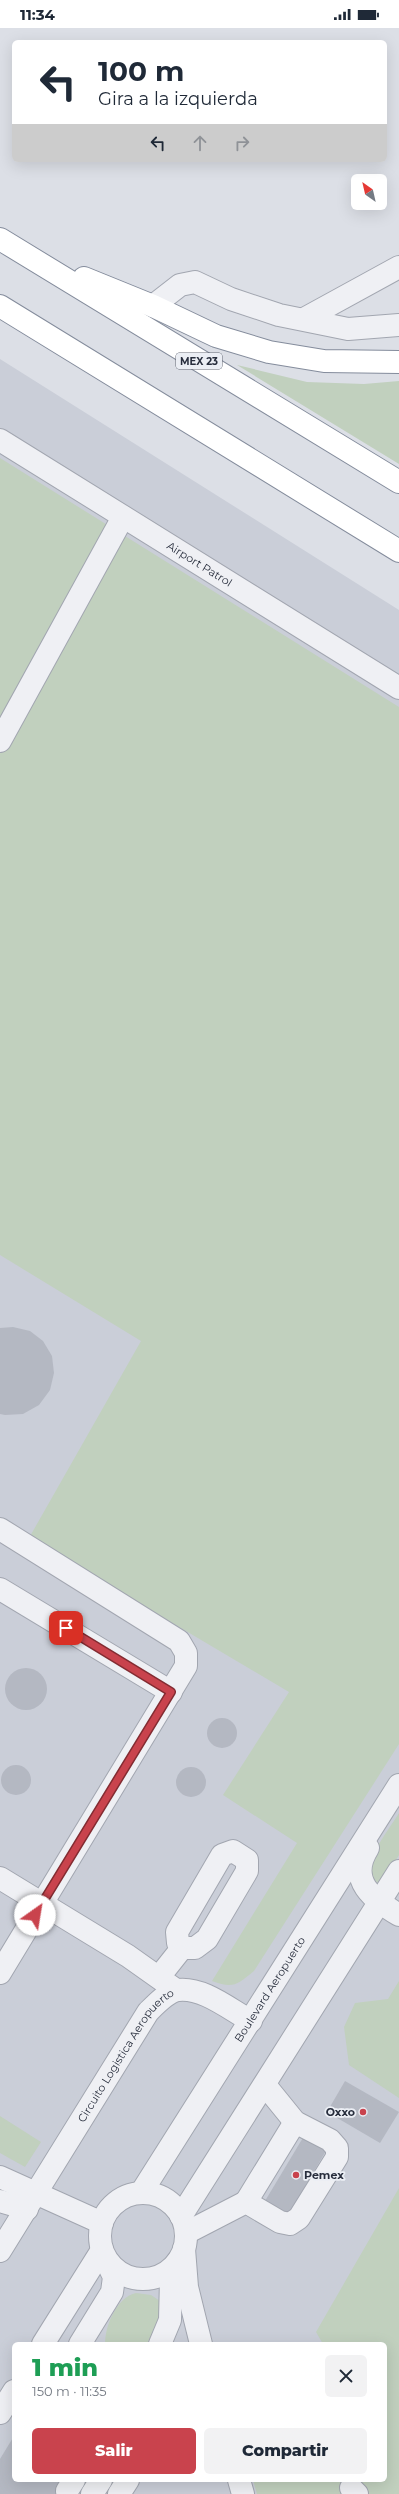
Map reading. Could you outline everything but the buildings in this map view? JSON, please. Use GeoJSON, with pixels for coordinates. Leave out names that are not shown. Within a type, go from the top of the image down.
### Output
{"type":"FeatureCollection","features":[{"type":"Feature","properties":{"kind":"highway","name":"MEX 23"},"geometry":{"type":"LineString","coordinates":[[0,239],[22,254],[399,482]]}},
{"type":"Feature","properties":{"kind":"highway"},"geometry":{"type":"LineString","coordinates":[[22,254],[154,306],[216,336],[269,352],[324,362],[399,362]]}},
{"type":"Feature","properties":{"kind":"highway"},"geometry":{"type":"LineString","coordinates":[[0,306],[399,551]]}},
{"type":"Feature","properties":{"kind":"highway"},"geometry":{"type":"LineString","coordinates":[[332,509],[399,559]]}},
{"type":"Feature","properties":{"kind":"street"},"geometry":{"type":"LineString","coordinates":[[304,319],[399,267]]}},
{"type":"Feature","properties":{"kind":"street"},"geometry":{"type":"LineString","coordinates":[[154,306],[180,285],[195,282],[231,299],[272,313],[348,329],[399,325]]}},
{"type":"Feature","properties":{"kind":"street","name":"Airport Patrol"},"geometry":{"type":"LineString","coordinates":[[0,440],[399,688]]}},
{"type":"Feature","properties":{"kind":"street"},"geometry":{"type":"LineString","coordinates":[[0,741],[123,517]]}},
{"type":"Feature","properties":{"kind":"street"},"geometry":{"type":"LineString","coordinates":[[0,1529],[179,1641],[186,1653],[186,1666],[171,1692],[0,1973]]}},
{"type":"Feature","properties":{"kind":"street"},"geometry":{"type":"LineString","coordinates":[[0,1589],[171,1692]]}},
{"type":"Feature","properties":{"kind":"street","name":"Boulevard Aeropuerto"},"geometry":{"type":"LineString","coordinates":[[141,2193],[399,1785]]}},
{"type":"Feature","properties":{"kind":"street"},"geometry":{"type":"LineString","coordinates":[[399,1798],[361,1861],[361,1878],[370,1894],[380,1903],[399,1915]]}},
{"type":"Feature","properties":{"kind":"street"},"geometry":{"type":"LineString","coordinates":[[104,2255],[122,2274],[143,2279],[156,2277],[168,2271],[182,2240],[265,2085],[399,1871]]}},
{"type":"Feature","properties":{"kind":"street"},"geometry":{"type":"LineString","coordinates":[[0,1878],[42,1903],[176,1990]]}},
{"type":"Feature","properties":{"kind":"street"},"geometry":{"type":"LineString","coordinates":[[158,1977],[182,1948]]}},
{"type":"Feature","properties":{"kind":"street","name":"Circuito Logistica Aeropuerto"},"geometry":{"type":"LineString","coordinates":[[0,2251],[148,2012],[160,2000],[176,1990],[199,1992],[251,2021]]}},
{"type":"Feature","properties":{"kind":"street"},"geometry":{"type":"LineString","coordinates":[[246,2202],[280,2222],[290,2224],[299,2218],[319,2189],[337,2157],[337,2148],[330,2140],[295,2122],[265,2085]]}},
{"type":"Feature","properties":{"kind":"street"},"geometry":{"type":"LineString","coordinates":[[161,2342],[170,2320],[171,2279],[182,2240],[246,2202],[295,2122]]}},
{"type":"Feature","properties":{"kind":"street"},"geometry":{"type":"LineString","coordinates":[[0,2177],[31,2202]]}},
{"type":"Feature","properties":{"kind":"street"},"geometry":{"type":"LineString","coordinates":[[92,2335],[115,2284],[114,2277],[104,2255],[100,2236],[102,2223],[108,2211],[117,2202],[141,2193],[153,2194],[174,2206],[182,2240],[187,2287],[201,2342]]}},
{"type":"Feature","properties":{"kind":"street"},"geometry":{"type":"LineString","coordinates":[[0,2201],[31,2202],[102,2223]]}},
{"type":"Feature","properties":{"kind":"street"},"geometry":{"type":"LineString","coordinates":[[44,2342],[104,2255]]}},
{"type":"Feature","properties":{"kind":"street"},"geometry":{"type":"LineString","coordinates":[[0,2413],[12,2394]]}},
{"type":"Feature","properties":{"kind":"street"},"geometry":{"type":"LineString","coordinates":[[73,2488],[84,2482]]}},
{"type":"Feature","properties":{"kind":"street"},"geometry":{"type":"LineString","coordinates":[[92,2494],[100,2482]]}},
{"type":"Feature","properties":{"kind":"street"},"geometry":{"type":"LineString","coordinates":[[106,2494],[113,2482]]}},
{"type":"Feature","properties":{"kind":"street"},"geometry":{"type":"LineString","coordinates":[[119,2494],[127,2482]]}},
{"type":"Feature","properties":{"kind":"street"},"geometry":{"type":"LineString","coordinates":[[240,2482],[243,2494]]}},
{"type":"Feature","properties":{"kind":"shaded area"},"geometry":{"type":"Polygon","coordinates":[[[0,359],[399,610],[399,2494],[0,2494],[0,359]]]}},
{"type":"Feature","properties":{"kind":"green space"},"geometry":{"type":"Polygon","coordinates":[[[237,365],[307,382],[364,384],[399,381],[399,464],[237,365]]]}},
{"type":"Feature","properties":{"kind":"green space"},"geometry":{"type":"Polygon","coordinates":[[[0,458],[399,707],[399,1744],[254,1971],[243,1980],[230,1985],[212,1981],[297,1843],[223,1795],[289,1692],[29,1538],[141,1341],[0,1255],[0,458]]]}},
{"type":"Feature","properties":{"kind":"green space"},"geometry":{"type":"Polygon","coordinates":[[[399,1813],[399,1855],[381,1885],[372,1877],[370,1865],[376,1850],[399,1813]]]}},
{"type":"Feature","properties":{"kind":"green space"},"geometry":{"type":"Polygon","coordinates":[[[399,1981],[399,2098],[349,2065],[344,2027],[355,2003],[388,1999],[399,1981]]]}},
{"type":"Feature","properties":{"kind":"green space"},"geometry":{"type":"Polygon","coordinates":[[[0,2116],[41,2142],[25,2167],[0,2153],[0,2116]]]}},
{"type":"Feature","properties":{"kind":"green space"},"geometry":{"type":"Polygon","coordinates":[[[399,2188],[399,2494],[257,2494],[254,2482],[387,2482],[387,2342],[322,2342],[316,2332],[399,2188]]]}},
{"type":"Feature","properties":{"kind":"green space"},"geometry":{"type":"Polygon","coordinates":[[[136,2293],[151,2295],[160,2301],[161,2315],[148,2342],[105,2342],[107,2329],[113,2313],[123,2300],[136,2293]]]}},
{"type":"Feature","properties":{"kind":"place","name":"Oxxo"},"geometry":{"type":"Point","coordinates":[363,2112]}},
{"type":"Feature","properties":{"kind":"place","name":"Pemex"},"geometry":{"type":"Point","coordinates":[296,2175]}},
{"type":"Feature","properties":{"kind":"route"},"geometry":{"type":"LineString","coordinates":[[35,1915],[171,1692],[66,1628]]}}]}
